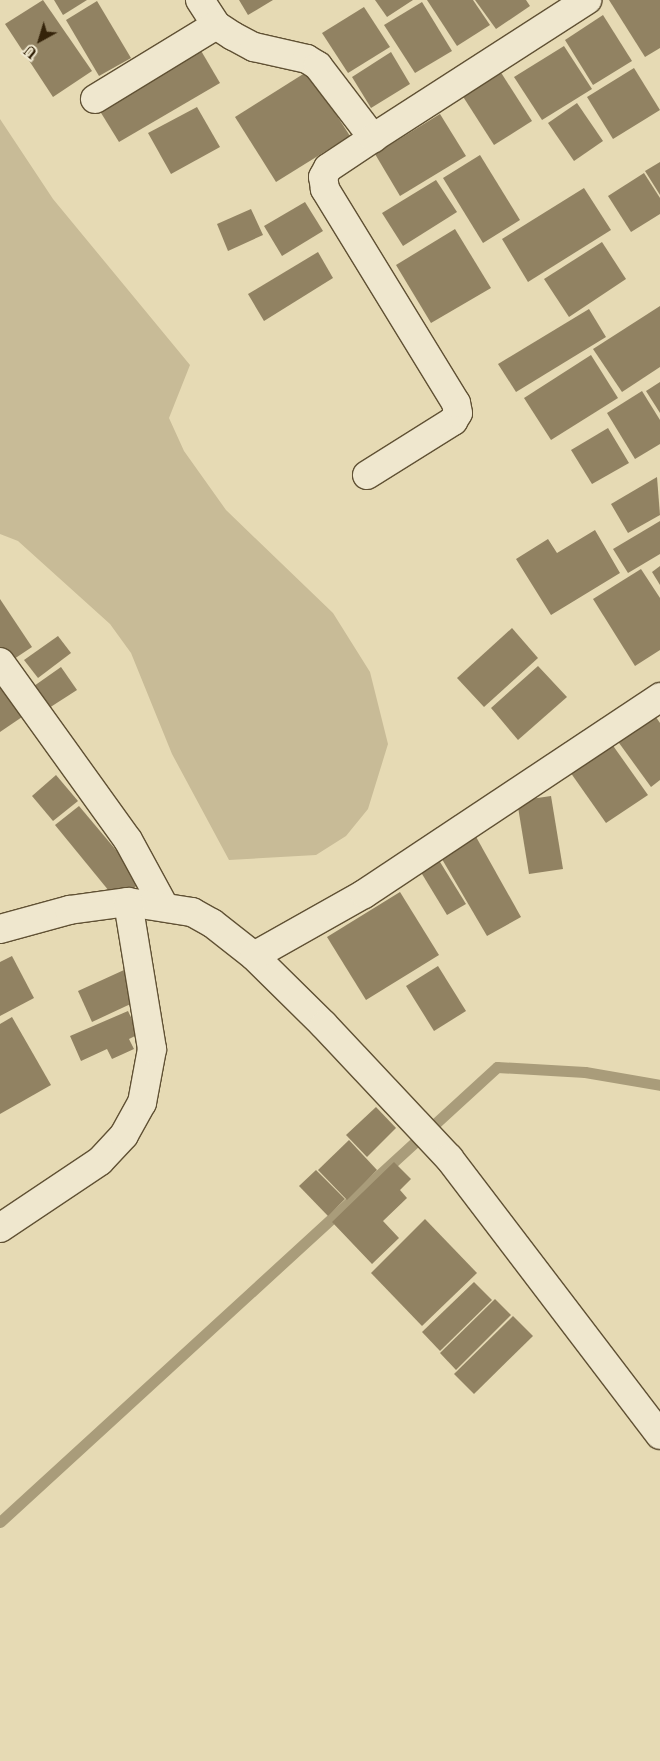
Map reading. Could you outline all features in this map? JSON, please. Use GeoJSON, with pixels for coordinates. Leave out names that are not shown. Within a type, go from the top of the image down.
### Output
{"type":"FeatureCollection","features":[{"type":"Feature","properties":{"kind":"street"},"geometry":{"type":"LineString","coordinates":[[200,0],[216,24],[254,47],[307,59],[318,66],[373,138]]}},
{"type":"Feature","properties":{"kind":"street"},"geometry":{"type":"LineString","coordinates":[[367,476],[453,421],[458,413],[456,404],[325,189],[323,177],[328,168],[587,0]]}},
{"type":"Feature","properties":{"kind":"street"},"geometry":{"type":"LineString","coordinates":[[95,99],[216,24]]}},
{"type":"Feature","properties":{"kind":"street"},"geometry":{"type":"LineString","coordinates":[[0,662],[128,840],[164,906]]}},
{"type":"Feature","properties":{"kind":"street"},"geometry":{"type":"LineString","coordinates":[[254,956],[364,894],[660,697]]}},
{"type":"Feature","properties":{"kind":"street"},"geometry":{"type":"LineString","coordinates":[[0,1228],[100,1161],[124,1135],[142,1103],[152,1049],[128,902]]}},
{"type":"Feature","properties":{"kind":"street"},"geometry":{"type":"LineString","coordinates":[[0,929],[69,910],[128,902],[164,906],[192,912],[254,956],[449,1158],[660,1435]]}},
{"type":"Feature","properties":{"kind":"shaded area"},"geometry":{"type":"Polygon","coordinates":[[[0,119],[53,199],[190,365],[169,418],[184,451],[226,510],[333,613],[370,672],[388,744],[368,809],[346,836],[316,855],[229,860],[172,754],[131,653],[110,624],[18,541],[0,534],[0,119]]]}},
{"type":"Feature","properties":{"kind":"building"},"geometry":{"type":"Polygon","coordinates":[[[43,0],[92,71],[53,97],[5,24],[43,0]]]}},
{"type":"Feature","properties":{"kind":"building"},"geometry":{"type":"Polygon","coordinates":[[[54,0],[87,0],[63,15],[54,0]]]}},
{"type":"Feature","properties":{"kind":"building"},"geometry":{"type":"Polygon","coordinates":[[[239,0],[273,0],[248,15],[239,0]]]}},
{"type":"Feature","properties":{"kind":"building"},"geometry":{"type":"Polygon","coordinates":[[[375,0],[413,0],[387,17],[375,0]]]}},
{"type":"Feature","properties":{"kind":"building"},"geometry":{"type":"Polygon","coordinates":[[[427,0],[473,0],[490,25],[457,46],[427,0]]]}},
{"type":"Feature","properties":{"kind":"building"},"geometry":{"type":"Polygon","coordinates":[[[475,0],[526,0],[530,6],[496,29],[475,0]]]}},
{"type":"Feature","properties":{"kind":"building"},"geometry":{"type":"Polygon","coordinates":[[[609,0],[660,0],[660,48],[645,57],[609,0]]]}},
{"type":"Feature","properties":{"kind":"building"},"geometry":{"type":"Polygon","coordinates":[[[97,1],[131,58],[99,76],[66,20],[97,1]]]}},
{"type":"Feature","properties":{"kind":"building"},"geometry":{"type":"Polygon","coordinates":[[[422,2],[452,51],[415,73],[384,25],[422,2]]]}},
{"type":"Feature","properties":{"kind":"building"},"geometry":{"type":"Polygon","coordinates":[[[364,7],[390,47],[348,73],[322,33],[364,7]]]}},
{"type":"Feature","properties":{"kind":"building"},"geometry":{"type":"Polygon","coordinates":[[[603,15],[632,61],[593,85],[565,40],[603,15]]]}},
{"type":"Feature","properties":{"kind":"building"},"geometry":{"type":"Polygon","coordinates":[[[564,46],[592,89],[542,120],[514,77],[564,46]]]}},
{"type":"Feature","properties":{"kind":"building"},"geometry":{"type":"Polygon","coordinates":[[[200,49],[220,83],[119,142],[98,108],[200,49]]]}},
{"type":"Feature","properties":{"kind":"building"},"geometry":{"type":"Polygon","coordinates":[[[391,52],[410,84],[371,108],[352,77],[391,52]]]}},
{"type":"Feature","properties":{"kind":"building"},"geometry":{"type":"Polygon","coordinates":[[[634,68],[660,110],[613,139],[587,97],[634,68]]]}},
{"type":"Feature","properties":{"kind":"building"},"geometry":{"type":"Polygon","coordinates":[[[308,71],[350,136],[276,182],[235,117],[308,71]]]}},
{"type":"Feature","properties":{"kind":"building"},"geometry":{"type":"Polygon","coordinates":[[[500,71],[532,121],[494,145],[462,95],[500,71]]]}},
{"type":"Feature","properties":{"kind":"building"},"geometry":{"type":"Polygon","coordinates":[[[577,103],[603,141],[574,161],[548,123],[577,103]]]}},
{"type":"Feature","properties":{"kind":"building"},"geometry":{"type":"Polygon","coordinates":[[[197,107],[220,147],[171,174],[148,133],[197,107]]]}},
{"type":"Feature","properties":{"kind":"building"},"geometry":{"type":"Polygon","coordinates":[[[440,114],[466,156],[400,196],[375,154],[440,114]]]}},
{"type":"Feature","properties":{"kind":"building"},"geometry":{"type":"Polygon","coordinates":[[[480,155],[520,220],[483,243],[443,178],[480,155]]]}},
{"type":"Feature","properties":{"kind":"building"},"geometry":{"type":"Polygon","coordinates":[[[660,162],[660,195],[645,171],[660,162]]]}},
{"type":"Feature","properties":{"kind":"building"},"geometry":{"type":"Polygon","coordinates":[[[644,173],[660,198],[660,214],[631,232],[608,196],[644,173]]]}},
{"type":"Feature","properties":{"kind":"building"},"geometry":{"type":"Polygon","coordinates":[[[436,180],[457,212],[403,246],[382,213],[436,180]]]}},
{"type":"Feature","properties":{"kind":"building"},"geometry":{"type":"Polygon","coordinates":[[[584,188],[611,230],[528,282],[502,239],[584,188]]]}},
{"type":"Feature","properties":{"kind":"building"},"geometry":{"type":"Polygon","coordinates":[[[305,202],[323,231],[282,256],[264,226],[305,202]]]}},
{"type":"Feature","properties":{"kind":"building"},"geometry":{"type":"Polygon","coordinates":[[[251,209],[263,235],[228,251],[217,224],[251,209]]]}},
{"type":"Feature","properties":{"kind":"building"},"geometry":{"type":"Polygon","coordinates":[[[455,229],[491,288],[431,323],[396,265],[455,229]]]}},
{"type":"Feature","properties":{"kind":"building"},"geometry":{"type":"Polygon","coordinates":[[[602,242],[626,279],[569,317],[544,279],[602,242]]]}},
{"type":"Feature","properties":{"kind":"building"},"geometry":{"type":"Polygon","coordinates":[[[318,252],[333,278],[264,321],[248,294],[318,252]]]}},
{"type":"Feature","properties":{"kind":"building"},"geometry":{"type":"Polygon","coordinates":[[[660,306],[660,367],[622,392],[593,349],[660,306]]]}},
{"type":"Feature","properties":{"kind":"building"},"geometry":{"type":"Polygon","coordinates":[[[589,309],[606,337],[516,392],[498,364],[589,309]]]}},
{"type":"Feature","properties":{"kind":"building"},"geometry":{"type":"Polygon","coordinates":[[[591,355],[618,398],[551,440],[524,398],[591,355]]]}},
{"type":"Feature","properties":{"kind":"building"},"geometry":{"type":"Polygon","coordinates":[[[660,382],[660,413],[646,391],[660,382]]]}},
{"type":"Feature","properties":{"kind":"building"},"geometry":{"type":"Polygon","coordinates":[[[642,391],[660,420],[660,444],[635,459],[607,413],[642,391]]]}},
{"type":"Feature","properties":{"kind":"building"},"geometry":{"type":"Polygon","coordinates":[[[608,428],[629,463],[592,484],[571,450],[608,428]]]}},
{"type":"Feature","properties":{"kind":"building"},"geometry":{"type":"Polygon","coordinates":[[[657,477],[660,515],[628,533],[611,504],[657,477]]]}},
{"type":"Feature","properties":{"kind":"building"},"geometry":{"type":"Polygon","coordinates":[[[660,521],[660,554],[628,573],[613,549],[660,521]]]}},
{"type":"Feature","properties":{"kind":"building"},"geometry":{"type":"Polygon","coordinates":[[[595,530],[620,573],[551,615],[516,559],[548,539],[557,553],[595,530]]]}},
{"type":"Feature","properties":{"kind":"building"},"geometry":{"type":"Polygon","coordinates":[[[660,566],[660,585],[652,572],[660,566]]]}},
{"type":"Feature","properties":{"kind":"building"},"geometry":{"type":"Polygon","coordinates":[[[641,569],[660,598],[660,650],[635,666],[593,599],[641,569]]]}},
{"type":"Feature","properties":{"kind":"building"},"geometry":{"type":"Polygon","coordinates":[[[0,599],[32,647],[8,663],[0,651],[0,599]]]}},
{"type":"Feature","properties":{"kind":"building"},"geometry":{"type":"Polygon","coordinates":[[[512,628],[538,658],[484,707],[457,678],[512,628]]]}},
{"type":"Feature","properties":{"kind":"building"},"geometry":{"type":"Polygon","coordinates":[[[58,636],[71,653],[38,678],[24,660],[58,636]]]}},
{"type":"Feature","properties":{"kind":"building"},"geometry":{"type":"Polygon","coordinates":[[[538,666],[567,697],[518,740],[491,708],[538,666]]]}},
{"type":"Feature","properties":{"kind":"building"},"geometry":{"type":"Polygon","coordinates":[[[61,667],[77,690],[49,708],[34,686],[61,667]]]}},
{"type":"Feature","properties":{"kind":"building"},"geometry":{"type":"Polygon","coordinates":[[[0,684],[22,717],[0,732],[0,684]]]}},
{"type":"Feature","properties":{"kind":"building"},"geometry":{"type":"Polygon","coordinates":[[[651,710],[660,723],[660,780],[651,787],[614,736],[651,710]]]}},
{"type":"Feature","properties":{"kind":"building"},"geometry":{"type":"Polygon","coordinates":[[[609,740],[648,795],[606,823],[568,769],[609,740]]]}},
{"type":"Feature","properties":{"kind":"building"},"geometry":{"type":"Polygon","coordinates":[[[56,775],[78,801],[53,821],[32,796],[56,775]]]}},
{"type":"Feature","properties":{"kind":"building"},"geometry":{"type":"Polygon","coordinates":[[[551,796],[563,869],[529,874],[517,801],[551,796]]]}},
{"type":"Feature","properties":{"kind":"building"},"geometry":{"type":"Polygon","coordinates":[[[79,806],[142,881],[118,902],[55,825],[79,806]]]}},
{"type":"Feature","properties":{"kind":"building"},"geometry":{"type":"Polygon","coordinates":[[[475,835],[521,917],[487,936],[439,854],[475,835]]]}},
{"type":"Feature","properties":{"kind":"building"},"geometry":{"type":"Polygon","coordinates":[[[437,857],[466,904],[447,915],[419,869],[437,857]]]}},
{"type":"Feature","properties":{"kind":"building"},"geometry":{"type":"Polygon","coordinates":[[[400,892],[439,955],[366,1000],[327,937],[400,892]]]}},
{"type":"Feature","properties":{"kind":"building"},"geometry":{"type":"Polygon","coordinates":[[[12,956],[34,998],[0,1016],[0,962],[12,956]]]}},
{"type":"Feature","properties":{"kind":"building"},"geometry":{"type":"Polygon","coordinates":[[[438,966],[466,1011],[434,1031],[406,986],[438,966]]]}},
{"type":"Feature","properties":{"kind":"building"},"geometry":{"type":"Polygon","coordinates":[[[124,970],[137,1001],[92,1022],[78,991],[124,970]]]}},
{"type":"Feature","properties":{"kind":"building"},"geometry":{"type":"Polygon","coordinates":[[[128,1011],[139,1034],[129,1039],[134,1049],[112,1059],[107,1049],[81,1061],[70,1036],[128,1011]]]}},
{"type":"Feature","properties":{"kind":"building"},"geometry":{"type":"Polygon","coordinates":[[[12,1017],[51,1085],[0,1114],[0,1024],[12,1017]]]}},
{"type":"Feature","properties":{"kind":"building"},"geometry":{"type":"Polygon","coordinates":[[[376,1107],[396,1128],[367,1157],[346,1135],[376,1107]]]}},
{"type":"Feature","properties":{"kind":"building"},"geometry":{"type":"Polygon","coordinates":[[[349,1140],[377,1170],[347,1200],[318,1170],[349,1140]]]}},
{"type":"Feature","properties":{"kind":"building"},"geometry":{"type":"Polygon","coordinates":[[[394,1162],[411,1179],[400,1190],[407,1198],[383,1221],[399,1238],[372,1264],[332,1222],[394,1162]]]}},
{"type":"Feature","properties":{"kind":"building"},"geometry":{"type":"Polygon","coordinates":[[[316,1170],[345,1199],[328,1216],[299,1186],[316,1170]]]}},
{"type":"Feature","properties":{"kind":"building"},"geometry":{"type":"Polygon","coordinates":[[[425,1219],[477,1273],[422,1326],[371,1273],[425,1219]]]}},
{"type":"Feature","properties":{"kind":"building"},"geometry":{"type":"Polygon","coordinates":[[[474,1282],[492,1300],[440,1351],[422,1332],[474,1282]]]}},
{"type":"Feature","properties":{"kind":"building"},"geometry":{"type":"Polygon","coordinates":[[[495,1299],[511,1315],[456,1370],[440,1353],[495,1299]]]}},
{"type":"Feature","properties":{"kind":"building"},"geometry":{"type":"Polygon","coordinates":[[[513,1316],[533,1336],[474,1394],[454,1374],[513,1316]]]}},
{"type":"Feature","properties":{"kind":"waterway"},"geometry":{"type":"LineString","coordinates":[[0,1522],[497,1067],[585,1072],[660,1085]]}}]}
